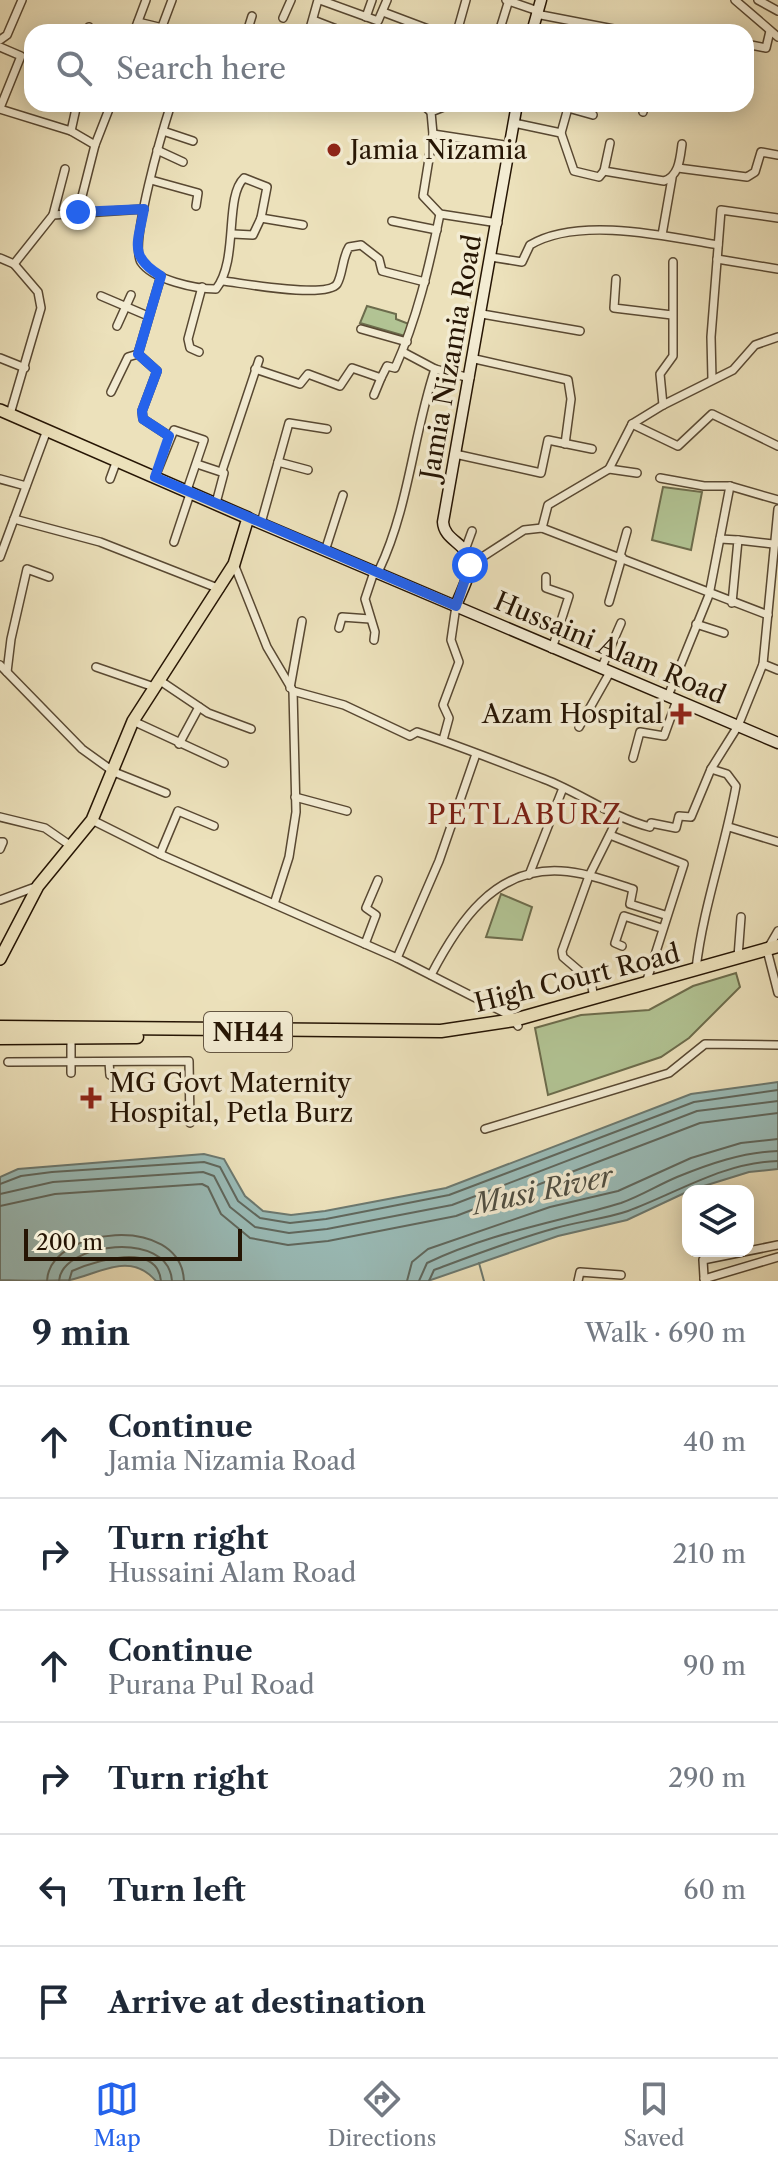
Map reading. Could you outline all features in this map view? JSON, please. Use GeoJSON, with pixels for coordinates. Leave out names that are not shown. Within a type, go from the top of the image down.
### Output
{"type":"FeatureCollection","features":[{"type":"Feature","properties":{"kind":"highway","name":"High Court Road"},"geometry":{"type":"LineString","coordinates":[[0,1027],[429,1031],[516,1023],[738,959],[773,952]]}},
{"type":"Feature","properties":{"kind":"highway","name":"High Court Road"},"geometry":{"type":"LineString","coordinates":[[0,1038],[441,1039],[516,1023],[773,952]]}},
{"type":"Feature","properties":{"kind":"main road"},"geometry":{"type":"LineString","coordinates":[[0,959],[38,886],[92,820],[133,721],[220,589],[234,564],[248,518],[5,412]]}},
{"type":"Feature","properties":{"kind":"street"},"geometry":{"type":"LineString","coordinates":[[0,40],[7,35],[22,0]]}},
{"type":"Feature","properties":{"kind":"street"},"geometry":{"type":"LineString","coordinates":[[143,24],[138,22],[146,0]]}},
{"type":"Feature","properties":{"kind":"street"},"geometry":{"type":"LineString","coordinates":[[163,24],[172,0]]}},
{"type":"Feature","properties":{"kind":"street"},"geometry":{"type":"LineString","coordinates":[[283,18],[291,0]]}},
{"type":"Feature","properties":{"kind":"street"},"geometry":{"type":"LineString","coordinates":[[312,24],[320,0],[378,21],[387,0]]}},
{"type":"Feature","properties":{"kind":"street"},"geometry":{"type":"LineString","coordinates":[[366,17],[372,0]]}},
{"type":"Feature","properties":{"kind":"street"},"geometry":{"type":"LineString","coordinates":[[459,24],[466,0]]}},
{"type":"Feature","properties":{"kind":"street"},"geometry":{"type":"LineString","coordinates":[[735,0],[774,34]]}},
{"type":"Feature","properties":{"kind":"street"},"geometry":{"type":"LineString","coordinates":[[758,0],[778,11]]}},
{"type":"Feature","properties":{"kind":"street"},"geometry":{"type":"LineString","coordinates":[[501,24],[507,1],[592,24]]}},
{"type":"Feature","properties":{"kind":"street"},"geometry":{"type":"LineString","coordinates":[[383,12],[404,24]]}},
{"type":"Feature","properties":{"kind":"street"},"geometry":{"type":"LineString","coordinates":[[250,24],[252,16]]}},
{"type":"Feature","properties":{"kind":"street"},"geometry":{"type":"LineString","coordinates":[[313,20],[323,24]]}},
{"type":"Feature","properties":{"kind":"street"},"geometry":{"type":"LineString","coordinates":[[754,46],[766,48],[778,25]]}},
{"type":"Feature","properties":{"kind":"street"},"geometry":{"type":"LineString","coordinates":[[0,47],[21,56],[4,88],[0,109],[71,131],[95,145]]}},
{"type":"Feature","properties":{"kind":"street"},"geometry":{"type":"LineString","coordinates":[[71,131],[75,112]]}},
{"type":"Feature","properties":{"kind":"street"},"geometry":{"type":"LineString","coordinates":[[78,212],[95,145],[108,112]]}},
{"type":"Feature","properties":{"kind":"street"},"geometry":{"type":"LineString","coordinates":[[169,112],[157,150],[137,251],[144,266],[161,276],[216,289],[223,281],[233,234],[237,187],[244,178],[267,187],[261,218],[253,235],[233,234]]}},
{"type":"Feature","properties":{"kind":"street"},"geometry":{"type":"LineString","coordinates":[[431,112],[433,134],[422,190],[426,202],[440,214],[498,223]]}},
{"type":"Feature","properties":{"kind":"street","name":"Jamia Nizamia Road"},"geometry":{"type":"LineString","coordinates":[[470,565],[465,550],[446,534],[443,526],[475,359],[516,112]]}},
{"type":"Feature","properties":{"kind":"street"},"geometry":{"type":"LineString","coordinates":[[567,112],[561,133],[570,168],[599,177],[604,171],[610,143]]}},
{"type":"Feature","properties":{"kind":"street"},"geometry":{"type":"LineString","coordinates":[[582,112],[593,115]]}},
{"type":"Feature","properties":{"kind":"street"},"geometry":{"type":"LineString","coordinates":[[514,123],[561,133]]}},
{"type":"Feature","properties":{"kind":"street"},"geometry":{"type":"LineString","coordinates":[[163,131],[193,141]]}},
{"type":"Feature","properties":{"kind":"street"},"geometry":{"type":"LineString","coordinates":[[433,134],[511,146]]}},
{"type":"Feature","properties":{"kind":"street"},"geometry":{"type":"LineString","coordinates":[[662,235],[672,178],[678,168],[682,144]]}},
{"type":"Feature","properties":{"kind":"street"},"geometry":{"type":"LineString","coordinates":[[157,150],[183,162]]}},
{"type":"Feature","properties":{"kind":"street"},"geometry":{"type":"LineString","coordinates":[[678,168],[747,177],[755,172],[761,152],[778,155]]}},
{"type":"Feature","properties":{"kind":"street"},"geometry":{"type":"LineString","coordinates":[[14,264],[53,215],[65,169]]}},
{"type":"Feature","properties":{"kind":"street"},"geometry":{"type":"LineString","coordinates":[[604,171],[664,181],[672,178]]}},
{"type":"Feature","properties":{"kind":"street"},"geometry":{"type":"LineString","coordinates":[[151,180],[198,193],[196,206]]}},
{"type":"Feature","properties":{"kind":"street"},"geometry":{"type":"LineString","coordinates":[[53,215],[144,209]]}},
{"type":"Feature","properties":{"kind":"street"},"geometry":{"type":"LineString","coordinates":[[712,379],[711,337],[721,210],[778,218]]}},
{"type":"Feature","properties":{"kind":"street"},"geometry":{"type":"LineString","coordinates":[[374,395],[387,366],[395,368],[407,342],[425,282],[440,214]]}},
{"type":"Feature","properties":{"kind":"street"},"geometry":{"type":"LineString","coordinates":[[261,218],[303,225]]}},
{"type":"Feature","properties":{"kind":"street"},"geometry":{"type":"LineString","coordinates":[[392,221],[437,230]]}},
{"type":"Feature","properties":{"kind":"street"},"geometry":{"type":"LineString","coordinates":[[491,257],[522,262],[530,245],[567,231],[662,235],[718,245]]}},
{"type":"Feature","properties":{"kind":"street"},"geometry":{"type":"LineString","coordinates":[[223,281],[303,291],[330,289],[337,283],[349,247],[361,245],[375,255],[382,271],[425,282]]}},
{"type":"Feature","properties":{"kind":"street"},"geometry":{"type":"LineString","coordinates":[[0,258],[14,264],[38,292],[41,308],[25,368],[5,412]]}},
{"type":"Feature","properties":{"kind":"street"},"geometry":{"type":"LineString","coordinates":[[717,259],[778,269]]}},
{"type":"Feature","properties":{"kind":"street"},"geometry":{"type":"LineString","coordinates":[[663,405],[660,374],[673,356],[673,262]]}},
{"type":"Feature","properties":{"kind":"street"},"geometry":{"type":"LineString","coordinates":[[138,354],[161,276]]}},
{"type":"Feature","properties":{"kind":"street"},"geometry":{"type":"LineString","coordinates":[[616,279],[614,308],[672,315]]}},
{"type":"Feature","properties":{"kind":"street"},"geometry":{"type":"LineString","coordinates":[[199,352],[190,348],[188,339],[202,287]]}},
{"type":"Feature","properties":{"kind":"street"},"geometry":{"type":"LineString","coordinates":[[117,326],[131,295]]}},
{"type":"Feature","properties":{"kind":"street"},"geometry":{"type":"LineString","coordinates":[[101,296],[148,316]]}},
{"type":"Feature","properties":{"kind":"street"},"geometry":{"type":"LineString","coordinates":[[482,314],[580,331]]}},
{"type":"Feature","properties":{"kind":"street"},"geometry":{"type":"LineString","coordinates":[[361,329],[407,342]]}},
{"type":"Feature","properties":{"kind":"street"},"geometry":{"type":"LineString","coordinates":[[542,528],[548,505],[609,469],[632,424],[733,370],[755,345],[778,337]]}},
{"type":"Feature","properties":{"kind":"street"},"geometry":{"type":"LineString","coordinates":[[403,352],[435,369],[470,378]]}},
{"type":"Feature","properties":{"kind":"street"},"geometry":{"type":"LineString","coordinates":[[111,392],[128,357],[138,354]]}},
{"type":"Feature","properties":{"kind":"street"},"geometry":{"type":"LineString","coordinates":[[138,354],[157,371],[142,411],[143,419],[169,436]]}},
{"type":"Feature","properties":{"kind":"street"},"geometry":{"type":"LineString","coordinates":[[0,358],[25,368]]}},
{"type":"Feature","properties":{"kind":"street"},"geometry":{"type":"LineString","coordinates":[[475,359],[568,380],[571,399],[565,444]]}},
{"type":"Feature","properties":{"kind":"street"},"geometry":{"type":"LineString","coordinates":[[216,503],[225,478],[222,471],[259,360]]}},
{"type":"Feature","properties":{"kind":"street"},"geometry":{"type":"LineString","coordinates":[[255,369],[298,385],[308,374],[340,386],[350,369],[356,368],[381,378]]}},
{"type":"Feature","properties":{"kind":"street"},"geometry":{"type":"LineString","coordinates":[[374,640],[365,599],[379,574],[406,490],[413,446],[435,369]]}},
{"type":"Feature","properties":{"kind":"street"},"geometry":{"type":"LineString","coordinates":[[632,424],[678,446],[712,414],[778,446]]}},
{"type":"Feature","properties":{"kind":"street"},"geometry":{"type":"LineString","coordinates":[[261,523],[289,423],[327,429]]}},
{"type":"Feature","properties":{"kind":"street"},"geometry":{"type":"LineString","coordinates":[[0,557],[47,430]]}},
{"type":"Feature","properties":{"kind":"street"},"geometry":{"type":"LineString","coordinates":[[155,477],[174,430],[204,440],[174,542]]}},
{"type":"Feature","properties":{"kind":"street"},"geometry":{"type":"LineString","coordinates":[[455,454],[541,473],[548,440],[592,449]]}},
{"type":"Feature","properties":{"kind":"street"},"geometry":{"type":"LineString","coordinates":[[110,479],[117,460]]}},
{"type":"Feature","properties":{"kind":"street"},"geometry":{"type":"LineString","coordinates":[[278,462],[308,470]]}},
{"type":"Feature","properties":{"kind":"street"},"geometry":{"type":"LineString","coordinates":[[197,464],[222,471]]}},
{"type":"Feature","properties":{"kind":"street"},"geometry":{"type":"LineString","coordinates":[[609,469],[637,473]]}},
{"type":"Feature","properties":{"kind":"street"},"geometry":{"type":"LineString","coordinates":[[660,478],[704,486],[730,486],[778,500]]}},
{"type":"Feature","properties":{"kind":"street"},"geometry":{"type":"LineString","coordinates":[[0,479],[26,486]]}},
{"type":"Feature","properties":{"kind":"street"},"geometry":{"type":"LineString","coordinates":[[633,758],[640,732],[664,736],[672,698],[696,624],[709,595],[730,486]]}},
{"type":"Feature","properties":{"kind":"street"},"geometry":{"type":"LineString","coordinates":[[325,551],[343,495]]}},
{"type":"Feature","properties":{"kind":"street"},"geometry":{"type":"LineString","coordinates":[[234,564],[267,647],[291,690],[344,705],[410,736],[417,732],[443,740],[563,788],[618,818],[650,827],[651,823],[676,828],[679,816],[691,817],[711,769],[738,726],[763,664],[775,568],[773,544],[778,509]]}},
{"type":"Feature","properties":{"kind":"street","name":"Hussaini Alam Road"},"geometry":{"type":"LineString","coordinates":[[248,518],[778,743]]}},
{"type":"Feature","properties":{"kind":"street"},"geometry":{"type":"LineString","coordinates":[[14,519],[100,542],[220,589]]}},
{"type":"Feature","properties":{"kind":"street"},"geometry":{"type":"LineString","coordinates":[[443,740],[449,718],[443,705],[459,662],[451,640],[456,606],[470,565],[524,530],[542,528],[621,557],[709,595],[768,615]]}},
{"type":"Feature","properties":{"kind":"street"},"geometry":{"type":"LineString","coordinates":[[465,550],[472,531]]}},
{"type":"Feature","properties":{"kind":"street"},"geometry":{"type":"LineString","coordinates":[[609,602],[627,531]]}},
{"type":"Feature","properties":{"kind":"street"},"geometry":{"type":"LineString","coordinates":[[720,539],[773,544]]}},
{"type":"Feature","properties":{"kind":"street"},"geometry":{"type":"LineString","coordinates":[[732,603],[738,540]]}},
{"type":"Feature","properties":{"kind":"street"},"geometry":{"type":"LineString","coordinates":[[7,672],[27,569],[49,577]]}},
{"type":"Feature","properties":{"kind":"street"},"geometry":{"type":"LineString","coordinates":[[546,577],[546,588],[569,596],[552,649]]}},
{"type":"Feature","properties":{"kind":"street"},"geometry":{"type":"LineString","coordinates":[[339,628],[342,617],[370,619]]}},
{"type":"Feature","properties":{"kind":"street"},"geometry":{"type":"LineString","coordinates":[[274,904],[289,857],[295,797],[291,690],[302,621]]}},
{"type":"Feature","properties":{"kind":"street"},"geometry":{"type":"LineString","coordinates":[[579,727],[605,671],[621,623]]}},
{"type":"Feature","properties":{"kind":"street"},"geometry":{"type":"LineString","coordinates":[[696,624],[724,633]]}},
{"type":"Feature","properties":{"kind":"street"},"geometry":{"type":"LineString","coordinates":[[763,664],[778,670]]}},
{"type":"Feature","properties":{"kind":"street"},"geometry":{"type":"LineString","coordinates":[[0,665],[82,749],[114,772],[166,793]]}},
{"type":"Feature","properties":{"kind":"street"},"geometry":{"type":"LineString","coordinates":[[96,667],[156,683],[199,707],[251,729]]}},
{"type":"Feature","properties":{"kind":"street"},"geometry":{"type":"LineString","coordinates":[[179,744],[199,707]]}},
{"type":"Feature","properties":{"kind":"street"},"geometry":{"type":"LineString","coordinates":[[133,721],[224,763]]}},
{"type":"Feature","properties":{"kind":"street"},"geometry":{"type":"LineString","coordinates":[[397,958],[439,861],[476,754]]}},
{"type":"Feature","properties":{"kind":"street"},"geometry":{"type":"LineString","coordinates":[[696,971],[702,920],[729,827],[736,786],[727,774],[711,769]]}},
{"type":"Feature","properties":{"kind":"street"},"geometry":{"type":"LineString","coordinates":[[529,875],[563,788]]}},
{"type":"Feature","properties":{"kind":"street"},"geometry":{"type":"LineString","coordinates":[[295,797],[347,811]]}},
{"type":"Feature","properties":{"kind":"street"},"geometry":{"type":"LineString","coordinates":[[160,854],[178,811],[214,826]]}},
{"type":"Feature","properties":{"kind":"street"},"geometry":{"type":"LineString","coordinates":[[0,817],[45,828],[71,846]]}},
{"type":"Feature","properties":{"kind":"street"},"geometry":{"type":"LineString","coordinates":[[594,1000],[591,981],[563,957],[562,951],[589,876],[618,818]]}},
{"type":"Feature","properties":{"kind":"street"},"geometry":{"type":"LineString","coordinates":[[92,820],[160,854],[397,958],[516,1023]]}},
{"type":"Feature","properties":{"kind":"street"},"geometry":{"type":"LineString","coordinates":[[729,827],[778,842]]}},
{"type":"Feature","properties":{"kind":"street"},"geometry":{"type":"LineString","coordinates":[[610,835],[684,864],[665,915],[645,985]]}},
{"type":"Feature","properties":{"kind":"street"},"geometry":{"type":"LineString","coordinates":[[0,842],[3,842],[0,849]]}},
{"type":"Feature","properties":{"kind":"street"},"geometry":{"type":"LineString","coordinates":[[431,975],[460,925],[487,893],[529,875],[561,871],[589,876],[633,889],[630,904],[665,915]]}},
{"type":"Feature","properties":{"kind":"street"},"geometry":{"type":"LineString","coordinates":[[365,944],[376,915],[366,908],[378,880]]}},
{"type":"Feature","properties":{"kind":"street"},"geometry":{"type":"LineString","coordinates":[[0,900],[38,886]]}},
{"type":"Feature","properties":{"kind":"street"},"geometry":{"type":"LineString","coordinates":[[622,946],[615,943],[624,916],[661,928]]}},
{"type":"Feature","properties":{"kind":"street"},"geometry":{"type":"LineString","coordinates":[[738,959],[741,917]]}},
{"type":"Feature","properties":{"kind":"street"},"geometry":{"type":"LineString","coordinates":[[778,931],[773,952],[778,993]]}},
{"type":"Feature","properties":{"kind":"street"},"geometry":{"type":"LineString","coordinates":[[71,1036],[71,1073]]}},
{"type":"Feature","properties":{"kind":"street"},"geometry":{"type":"LineString","coordinates":[[485,1129],[669,1073],[705,1044],[778,1045]]}},
{"type":"Feature","properties":{"kind":"street"},"geometry":{"type":"LineString","coordinates":[[8,1062],[189,1061],[190,1123]]}},
{"type":"Feature","properties":{"kind":"street"},"geometry":{"type":"LineString","coordinates":[[109,1062],[110,1075]]}},
{"type":"Feature","properties":{"kind":"street"},"geometry":{"type":"LineString","coordinates":[[754,1250],[778,1245]]}},
{"type":"Feature","properties":{"kind":"street"},"geometry":{"type":"LineString","coordinates":[[704,1257],[704,1279],[778,1257]]}},
{"type":"Feature","properties":{"kind":"street"},"geometry":{"type":"LineString","coordinates":[[703,1260],[718,1257]]}},
{"type":"Feature","properties":{"kind":"street"},"geometry":{"type":"LineString","coordinates":[[578,1281],[580,1272],[609,1278],[621,1275]]}},
{"type":"Feature","properties":{"kind":"green space"},"geometry":{"type":"Polygon","coordinates":[[[367,306],[396,314],[396,319],[409,324],[405,336],[360,323],[367,306]]]}},
{"type":"Feature","properties":{"kind":"green space"},"geometry":{"type":"Polygon","coordinates":[[[663,487],[702,492],[691,550],[652,540],[663,487]]]}},
{"type":"Feature","properties":{"kind":"green space"},"geometry":{"type":"Polygon","coordinates":[[[501,894],[532,907],[522,940],[486,937],[501,894]]]}},
{"type":"Feature","properties":{"kind":"green space"},"geometry":{"type":"Polygon","coordinates":[[[736,973],[740,987],[689,1038],[661,1057],[548,1095],[535,1028],[581,1015],[649,1010],[693,986],[736,973]]]}},
{"type":"Feature","properties":{"kind":"water","name":"Musi River"},"geometry":{"type":"Polygon","coordinates":[[[778,1082],[778,1169],[749,1172],[707,1185],[682,1185],[682,1194],[627,1220],[558,1236],[428,1281],[156,1281],[136,1267],[126,1266],[104,1269],[70,1280],[0,1280],[0,1177],[18,1169],[204,1154],[224,1159],[245,1196],[263,1211],[291,1215],[446,1188],[691,1094],[778,1082]]]}},
{"type":"Feature","properties":{"kind":"waterway"},"geometry":{"type":"LineString","coordinates":[[479,1263],[484,1281]]}},
{"type":"Feature","properties":{"kind":"place","name":"Jamia Nizamia"},"geometry":{"type":"Point","coordinates":[334,150]}},
{"type":"Feature","properties":{"kind":"place","name":"Azam Hospital"},"geometry":{"type":"Point","coordinates":[681,714]}},
{"type":"Feature","properties":{"kind":"place","name":"MG Govt Maternity Hospital, Petla Burz"},"geometry":{"type":"Point","coordinates":[91,1098]}},
{"type":"Feature","properties":{"kind":"district","name":"PETLABURZ"},"geometry":{"type":"Point","coordinates":[525,814]}},
{"type":"Feature","properties":{"kind":"route"},"geometry":{"type":"LineString","coordinates":[[78,212],[144,209],[137,251],[144,266],[161,276],[138,354],[157,371],[142,411],[143,419],[169,436],[155,477],[456,606],[470,565]]}}]}
